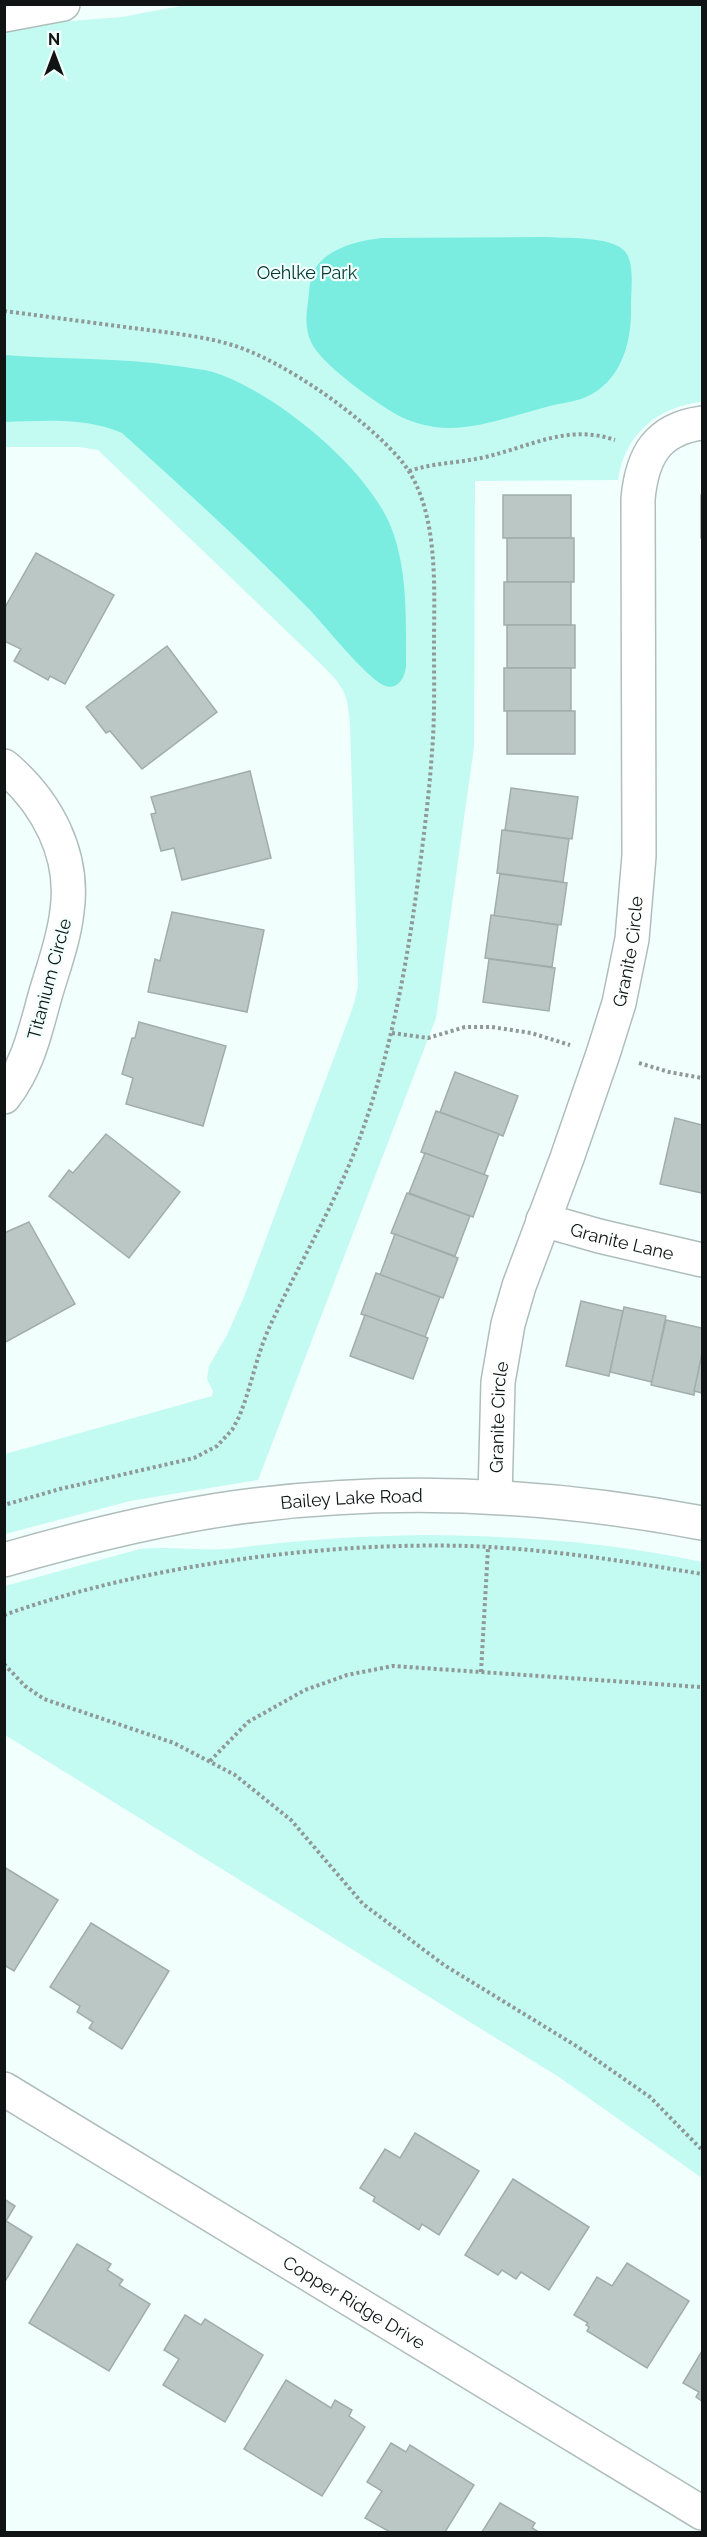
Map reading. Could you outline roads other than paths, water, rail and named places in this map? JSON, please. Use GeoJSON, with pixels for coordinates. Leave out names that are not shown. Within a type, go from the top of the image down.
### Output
{"type":"FeatureCollection","features":[{"type":"Feature","properties":{"kind":"street"},"geometry":{"type":"LineString","coordinates":[[4,15],[63,4]]}},
{"type":"Feature","properties":{"kind":"street","name":"Granite Circle"},"geometry":{"type":"LineString","coordinates":[[495,1497],[496,1415],[502,1352],[519,1286],[603,1054],[619,1003],[632,939],[639,856],[638,499],[640,476],[649,454],[664,437],[688,425],[702,423]]}},
{"type":"Feature","properties":{"kind":"street","name":"Titanium Circle"},"geometry":{"type":"LineString","coordinates":[[4,766],[37,800],[53,825],[66,864],[68,903],[62,938],[30,1051],[4,1097]]}},
{"type":"Feature","properties":{"kind":"street","name":"Granite Lane"},"geometry":{"type":"LineString","coordinates":[[543,1220],[598,1236],[702,1260]]}},
{"type":"Feature","properties":{"kind":"street","name":"Bailey Lake Road"},"geometry":{"type":"LineString","coordinates":[[4,1560],[126,1528],[257,1504],[400,1496],[495,1497],[606,1506],[702,1523]]}},
{"type":"Feature","properties":{"kind":"street","name":"Copper Ridge Drive"},"geometry":{"type":"LineString","coordinates":[[4,2089],[702,2513]]}},
{"type":"Feature","properties":{"kind":"water"},"geometry":{"type":"Polygon","coordinates":[[[381,238],[592,239],[615,244],[623,249],[630,262],[631,319],[627,346],[622,359],[608,381],[586,397],[479,425],[449,428],[430,426],[402,417],[372,399],[324,360],[311,342],[306,317],[311,279],[321,261],[339,249],[381,238]]]}},
{"type":"Feature","properties":{"kind":"water"},"geometry":{"type":"Polygon","coordinates":[[[5,355],[134,361],[213,372],[263,396],[316,434],[362,480],[379,504],[397,543],[406,613],[406,666],[399,683],[388,687],[366,672],[286,586],[122,433],[79,422],[5,422],[5,355]]]}},
{"type":"Feature","properties":{"kind":"park label","name":"Oehlke Park"},"geometry":{"type":"Point","coordinates":[307,272]}}]}
